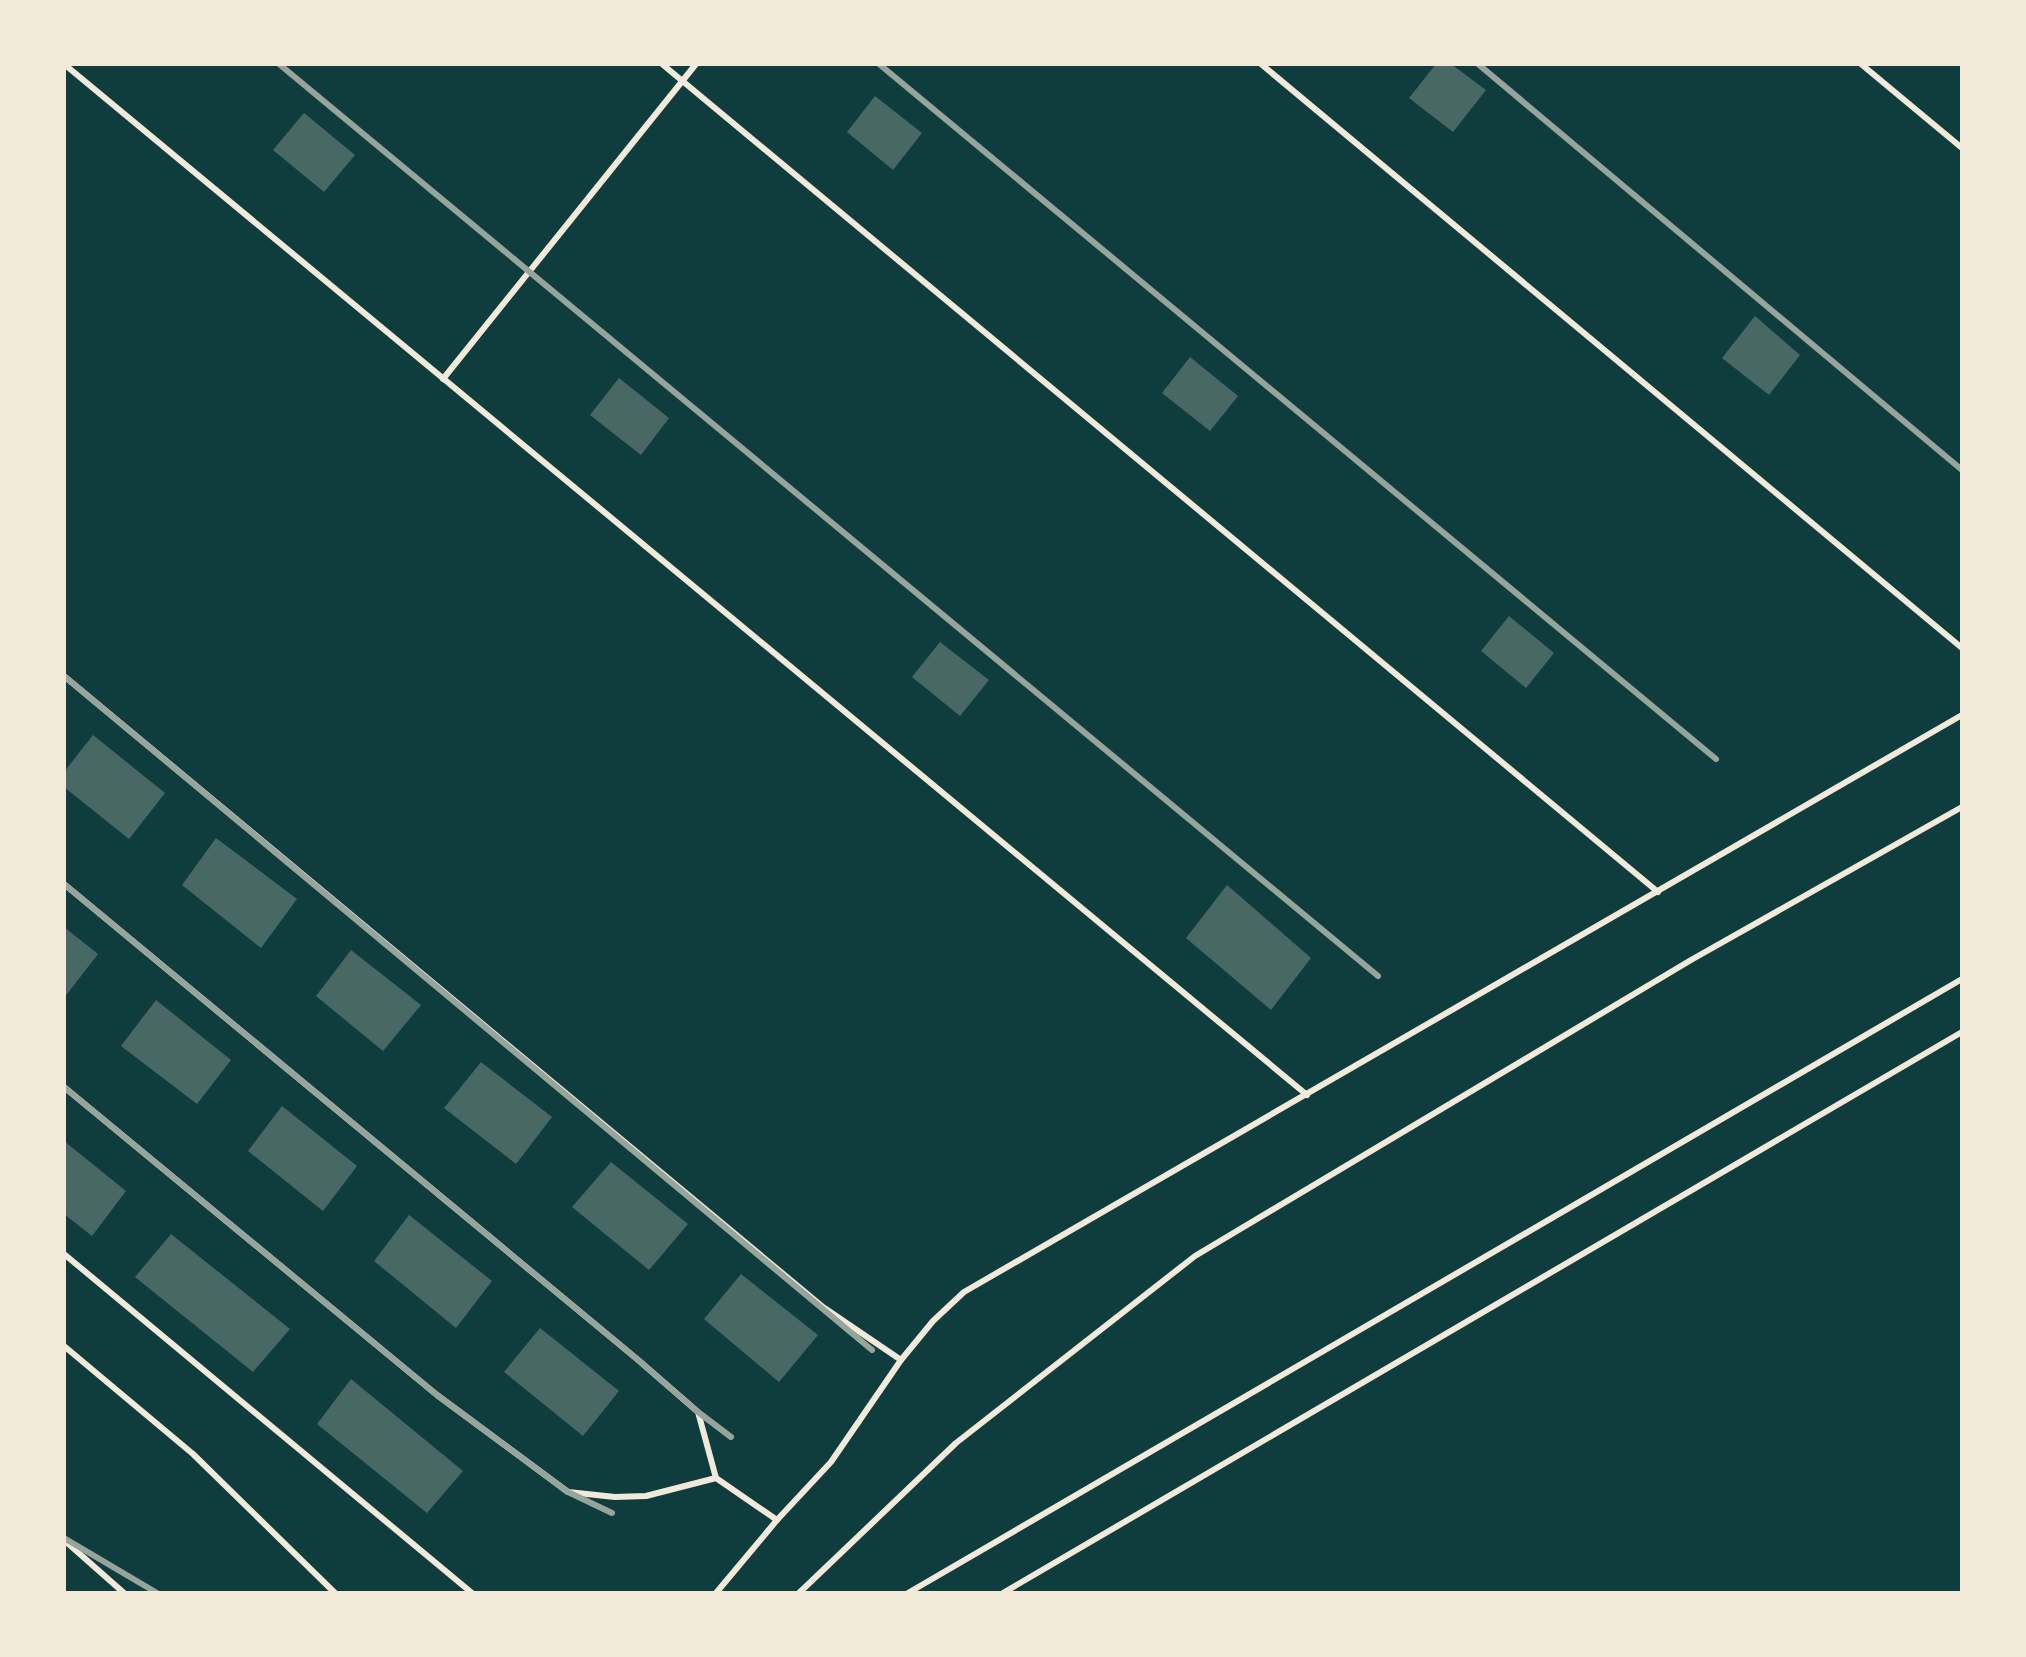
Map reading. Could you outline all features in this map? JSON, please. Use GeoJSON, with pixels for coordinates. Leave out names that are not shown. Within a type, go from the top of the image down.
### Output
{"type":"FeatureCollection","features":[{"type":"Feature","properties":{"kind":"lane"},"geometry":{"type":"LineString","coordinates":[[64,64],[1307,1095]]}},
{"type":"Feature","properties":{"kind":"lane"},"geometry":{"type":"LineString","coordinates":[[662,64],[1658,892]]}},
{"type":"Feature","properties":{"kind":"lane"},"geometry":{"type":"LineString","coordinates":[[443,379],[696,64]]}},
{"type":"Feature","properties":{"kind":"lane"},"geometry":{"type":"LineString","coordinates":[[1261,64],[1962,648]]}},
{"type":"Feature","properties":{"kind":"lane"},"geometry":{"type":"LineString","coordinates":[[1861,64],[1962,148]]}},
{"type":"Feature","properties":{"kind":"lane"},"geometry":{"type":"LineString","coordinates":[[64,676],[823,1307],[901,1360]]}},
{"type":"Feature","properties":{"kind":"lane"},"geometry":{"type":"LineString","coordinates":[[716,1593],[831,1462],[901,1360],[933,1321],[964,1292],[1962,715]]}},
{"type":"Feature","properties":{"kind":"lane"},"geometry":{"type":"LineString","coordinates":[[799,1593],[956,1443],[1195,1256],[1691,960],[1962,807]]}},
{"type":"Feature","properties":{"kind":"lane"},"geometry":{"type":"LineString","coordinates":[[64,884],[625,1348],[698,1412],[716,1478],[777,1520]]}},
{"type":"Feature","properties":{"kind":"lane"},"geometry":{"type":"LineString","coordinates":[[908,1593],[1962,979]]}},
{"type":"Feature","properties":{"kind":"lane"},"geometry":{"type":"LineString","coordinates":[[1003,1593],[1962,1032]]}},
{"type":"Feature","properties":{"kind":"lane"},"geometry":{"type":"LineString","coordinates":[[64,1087],[437,1395],[568,1492],[615,1497],[646,1496],[716,1478]]}},
{"type":"Feature","properties":{"kind":"lane"},"geometry":{"type":"LineString","coordinates":[[64,1254],[472,1593]]}},
{"type":"Feature","properties":{"kind":"lane"},"geometry":{"type":"LineString","coordinates":[[64,1346],[193,1454],[335,1593]]}},
{"type":"Feature","properties":{"kind":"lane"},"geometry":{"type":"LineString","coordinates":[[64,1540],[124,1593]]}},
{"type":"Feature","properties":{"kind":"building"},"geometry":{"type":"Polygon","coordinates":[[[1436,64],[1451,64],[1486,90],[1453,132],[1409,98],[1436,64]]]}},
{"type":"Feature","properties":{"kind":"building"},"geometry":{"type":"Polygon","coordinates":[[[875,96],[922,133],[893,170],[847,132],[875,96]]]}},
{"type":"Feature","properties":{"kind":"building"},"geometry":{"type":"Polygon","coordinates":[[[304,113],[355,155],[324,192],[273,150],[304,113]]]}},
{"type":"Feature","properties":{"kind":"building"},"geometry":{"type":"Polygon","coordinates":[[[1755,316],[1800,355],[1769,395],[1722,358],[1755,316]]]}},
{"type":"Feature","properties":{"kind":"building"},"geometry":{"type":"Polygon","coordinates":[[[1190,357],[1238,396],[1210,431],[1162,393],[1190,357]]]}},
{"type":"Feature","properties":{"kind":"building"},"geometry":{"type":"Polygon","coordinates":[[[619,378],[669,418],[641,455],[590,415],[619,378]]]}},
{"type":"Feature","properties":{"kind":"building"},"geometry":{"type":"Polygon","coordinates":[[[1509,616],[1554,653],[1526,688],[1481,651],[1509,616]]]}},
{"type":"Feature","properties":{"kind":"building"},"geometry":{"type":"Polygon","coordinates":[[[940,642],[989,680],[960,716],[912,677],[940,642]]]}},
{"type":"Feature","properties":{"kind":"building"},"geometry":{"type":"Polygon","coordinates":[[[93,735],[165,793],[129,839],[64,787],[64,772],[93,735]]]}},
{"type":"Feature","properties":{"kind":"building"},"geometry":{"type":"Polygon","coordinates":[[[216,838],[297,899],[261,948],[182,885],[216,838]]]}},
{"type":"Feature","properties":{"kind":"building"},"geometry":{"type":"Polygon","coordinates":[[[1227,885],[1311,958],[1271,1010],[1186,938],[1227,885]]]}},
{"type":"Feature","properties":{"kind":"building"},"geometry":{"type":"Polygon","coordinates":[[[64,927],[98,954],[64,998],[64,927]]]}},
{"type":"Feature","properties":{"kind":"building"},"geometry":{"type":"Polygon","coordinates":[[[351,950],[421,1005],[383,1051],[316,996],[351,950]]]}},
{"type":"Feature","properties":{"kind":"building"},"geometry":{"type":"Polygon","coordinates":[[[156,1000],[231,1060],[197,1104],[121,1046],[156,1000]]]}},
{"type":"Feature","properties":{"kind":"building"},"geometry":{"type":"Polygon","coordinates":[[[481,1062],[552,1117],[516,1164],[444,1108],[481,1062]]]}},
{"type":"Feature","properties":{"kind":"building"},"geometry":{"type":"Polygon","coordinates":[[[282,1106],[357,1166],[323,1211],[248,1151],[282,1106]]]}},
{"type":"Feature","properties":{"kind":"building"},"geometry":{"type":"Polygon","coordinates":[[[64,1141],[126,1191],[92,1236],[64,1214],[64,1141]]]}},
{"type":"Feature","properties":{"kind":"building"},"geometry":{"type":"Polygon","coordinates":[[[611,1162],[688,1224],[649,1270],[572,1207],[611,1162]]]}},
{"type":"Feature","properties":{"kind":"building"},"geometry":{"type":"Polygon","coordinates":[[[409,1215],[492,1281],[456,1328],[374,1261],[409,1215]]]}},
{"type":"Feature","properties":{"kind":"building"},"geometry":{"type":"Polygon","coordinates":[[[171,1234],[290,1329],[253,1372],[135,1277],[171,1234]]]}},
{"type":"Feature","properties":{"kind":"building"},"geometry":{"type":"Polygon","coordinates":[[[741,1274],[818,1335],[779,1382],[704,1319],[741,1274]]]}},
{"type":"Feature","properties":{"kind":"building"},"geometry":{"type":"Polygon","coordinates":[[[540,1328],[619,1391],[583,1436],[504,1372],[540,1328]]]}},
{"type":"Feature","properties":{"kind":"building"},"geometry":{"type":"Polygon","coordinates":[[[351,1379],[463,1471],[427,1513],[317,1424],[351,1379]]]}},
{"type":"Feature","properties":{"kind":"railway"},"geometry":{"type":"LineString","coordinates":[[279,64],[1378,976]]}},
{"type":"Feature","properties":{"kind":"railway"},"geometry":{"type":"LineString","coordinates":[[879,64],[1716,759]]}},
{"type":"Feature","properties":{"kind":"railway"},"geometry":{"type":"LineString","coordinates":[[1478,64],[1962,470]]}},
{"type":"Feature","properties":{"kind":"railway"},"geometry":{"type":"LineString","coordinates":[[64,676],[872,1350]]}},
{"type":"Feature","properties":{"kind":"railway"},"geometry":{"type":"LineString","coordinates":[[64,884],[731,1437]]}},
{"type":"Feature","properties":{"kind":"railway"},"geometry":{"type":"LineString","coordinates":[[64,1087],[437,1395],[568,1492],[612,1513]]}},
{"type":"Feature","properties":{"kind":"railway"},"geometry":{"type":"LineString","coordinates":[[64,1538],[157,1593]]}}]}
